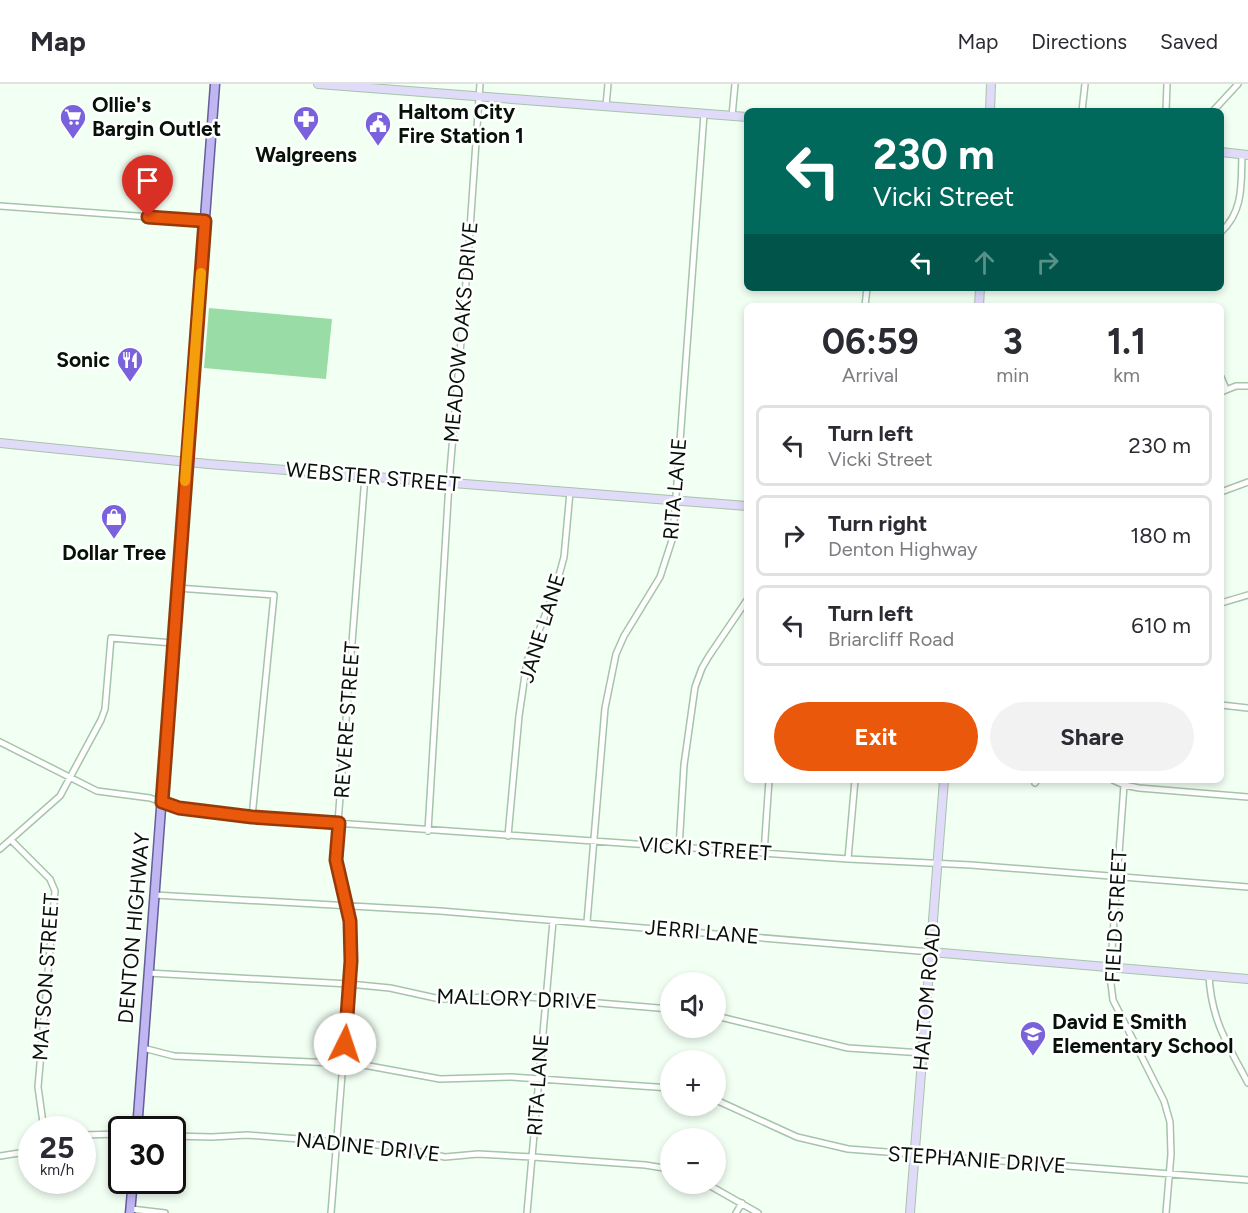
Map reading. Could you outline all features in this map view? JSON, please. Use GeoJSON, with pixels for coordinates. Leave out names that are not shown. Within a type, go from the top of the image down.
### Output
{"type":"FeatureCollection","features":[{"type":"Feature","properties":{"kind":"main road","name":"DENTON HIGHWAY"},"geometry":{"type":"LineString","coordinates":[[137,1116],[216,85]]}},
{"type":"Feature","properties":{"kind":"main road"},"geometry":{"type":"LineString","coordinates":[[130,1211],[132,1194]]}},
{"type":"Feature","properties":{"kind":"street"},"geometry":{"type":"LineString","coordinates":[[318,84],[744,117]]}},
{"type":"Feature","properties":{"kind":"street","name":"MEADOW OAKS DRIVE"},"geometry":{"type":"LineString","coordinates":[[428,831],[449,483],[480,84]]}},
{"type":"Feature","properties":{"kind":"street"},"geometry":{"type":"LineString","coordinates":[[606,106],[608,84]]}},
{"type":"Feature","properties":{"kind":"street"},"geometry":{"type":"LineString","coordinates":[[732,116],[735,84]]}},
{"type":"Feature","properties":{"kind":"street"},"geometry":{"type":"LineString","coordinates":[[990,108],[991,84]]}},
{"type":"Feature","properties":{"kind":"street"},"geometry":{"type":"LineString","coordinates":[[1082,108],[1085,84]]}},
{"type":"Feature","properties":{"kind":"street"},"geometry":{"type":"LineString","coordinates":[[1166,108],[1167,84]]}},
{"type":"Feature","properties":{"kind":"street"},"geometry":{"type":"LineString","coordinates":[[1216,108],[1238,84]]}},
{"type":"Feature","properties":{"kind":"street","name":"RITA LANE"},"geometry":{"type":"LineString","coordinates":[[588,922],[604,708],[616,654],[664,568],[673,537],[704,114]]}},
{"type":"Feature","properties":{"kind":"street"},"geometry":{"type":"LineString","coordinates":[[1224,152],[1245,154],[1240,201],[1224,229]]}},
{"type":"Feature","properties":{"kind":"street"},"geometry":{"type":"LineString","coordinates":[[0,206],[205,221]]}},
{"type":"Feature","properties":{"kind":"street"},"geometry":{"type":"LineString","coordinates":[[1224,390],[1236,386],[1248,386]]}},
{"type":"Feature","properties":{"kind":"street","name":"WEBSTER STREET"},"geometry":{"type":"LineString","coordinates":[[0,443],[187,461],[744,506]]}},
{"type":"Feature","properties":{"kind":"street","name":"REVERE STREET"},"geometry":{"type":"LineString","coordinates":[[331,1213],[349,984],[350,921],[336,860],[365,476]]}},
{"type":"Feature","properties":{"kind":"street"},"geometry":{"type":"LineString","coordinates":[[1224,491],[1248,482]]}},
{"type":"Feature","properties":{"kind":"street","name":"JANE LANE"},"geometry":{"type":"LineString","coordinates":[[508,836],[519,716],[527,661],[555,590],[564,557],[570,492]]}},
{"type":"Feature","properties":{"kind":"street"},"geometry":{"type":"LineString","coordinates":[[177,588],[274,595],[252,817]]}},
{"type":"Feature","properties":{"kind":"street"},"geometry":{"type":"LineString","coordinates":[[1224,602],[1248,595]]}},
{"type":"Feature","properties":{"kind":"street"},"geometry":{"type":"LineString","coordinates":[[679,848],[684,765],[695,687],[709,656],[744,604]]}},
{"type":"Feature","properties":{"kind":"street"},"geometry":{"type":"LineString","coordinates":[[0,849],[55,802],[71,778],[105,709],[111,638],[173,643]]}},
{"type":"Feature","properties":{"kind":"street"},"geometry":{"type":"LineString","coordinates":[[1224,705],[1248,708]]}},
{"type":"Feature","properties":{"kind":"street","name":"VICKI STREET"},"geometry":{"type":"LineString","coordinates":[[0,742],[97,791],[150,798],[179,808],[252,817],[1248,887]]}},
{"type":"Feature","properties":{"kind":"street"},"geometry":{"type":"LineString","coordinates":[[764,853],[769,783]]}},
{"type":"Feature","properties":{"kind":"street"},"geometry":{"type":"LineString","coordinates":[[848,860],[855,783]]}},
{"type":"Feature","properties":{"kind":"street","name":"HALTOM ROAD"},"geometry":{"type":"LineString","coordinates":[[910,1213],[944,783]]}},
{"type":"Feature","properties":{"kind":"street"},"geometry":{"type":"LineString","coordinates":[[1120,783],[1248,797]]}},
{"type":"Feature","properties":{"kind":"street","name":"FIELD STREET"},"geometry":{"type":"LineString","coordinates":[[1124,785],[1111,967],[1113,1000],[1160,1092],[1167,1112],[1171,1138],[1166,1213]]}},
{"type":"Feature","properties":{"kind":"street","name":"MATSON STREET"},"geometry":{"type":"LineString","coordinates":[[11,840],[50,879],[55,891],[38,1087],[42,1116]]}},
{"type":"Feature","properties":{"kind":"street","name":"JERRI LANE"},"geometry":{"type":"LineString","coordinates":[[154,895],[346,905],[588,922],[1248,979]]}},
{"type":"Feature","properties":{"kind":"street","name":"RITA LANE"},"geometry":{"type":"LineString","coordinates":[[527,1213],[552,921]]}},
{"type":"Feature","properties":{"kind":"street","name":"MALLORY DRIVE"},"geometry":{"type":"LineString","coordinates":[[148,973],[349,984],[390,988],[440,999],[516,996],[660,1008]]}},
{"type":"Feature","properties":{"kind":"street"},"geometry":{"type":"LineString","coordinates":[[1209,975],[1211,1003],[1219,1027],[1248,1083]]}},
{"type":"Feature","properties":{"kind":"street"},"geometry":{"type":"LineString","coordinates":[[726,1019],[848,1048],[923,1053]]}},
{"type":"Feature","properties":{"kind":"street"},"geometry":{"type":"LineString","coordinates":[[143,1048],[174,1056],[381,1067],[440,1079],[539,1078],[660,1087]]}},
{"type":"Feature","properties":{"kind":"street","name":"STEPHANIE DRIVE"},"geometry":{"type":"LineString","coordinates":[[726,1104],[810,1141],[848,1149],[1248,1180]]}},
{"type":"Feature","properties":{"kind":"street","name":"NADINE DRIVE"},"geometry":{"type":"LineString","coordinates":[[186,1136],[247,1136],[390,1146],[445,1157],[478,1154],[533,1156],[660,1167]]}},
{"type":"Feature","properties":{"kind":"street"},"geometry":{"type":"LineString","coordinates":[[0,1156],[18,1153]]}},
{"type":"Feature","properties":{"kind":"street"},"geometry":{"type":"LineString","coordinates":[[725,1194],[758,1213]]}},
{"type":"Feature","properties":{"kind":"street"},"geometry":{"type":"LineString","coordinates":[[736,1213],[742,1203]]}},
{"type":"Feature","properties":{"kind":"street"},"geometry":{"type":"LineString","coordinates":[[130,1211],[165,1213]]}},
{"type":"Feature","properties":{"kind":"green space"},"geometry":{"type":"Polygon","coordinates":[[[209,308],[332,319],[326,379],[204,368],[209,308]]]}},
{"type":"Feature","properties":{"kind":"slow traffic"},"geometry":{"type":"LineString","coordinates":[[185,481],[201,273]]}},
{"type":"Feature","properties":{"kind":"place","name":"Ollie's Bargin Outlet"},"geometry":{"type":"Point","coordinates":[73,140]}},
{"type":"Feature","properties":{"kind":"place","name":"Walgreens"},"geometry":{"type":"Point","coordinates":[306,142]}},
{"type":"Feature","properties":{"kind":"place","name":"Haltom City Fire Station 1"},"geometry":{"type":"Point","coordinates":[378,147]}},
{"type":"Feature","properties":{"kind":"place","name":"Sonic"},"geometry":{"type":"Point","coordinates":[130,383]}},
{"type":"Feature","properties":{"kind":"place","name":"Dollar Tree"},"geometry":{"type":"Point","coordinates":[114,540]}},
{"type":"Feature","properties":{"kind":"place","name":"David E Smith Elementary School"},"geometry":{"type":"Point","coordinates":[1033,1057]}},
{"type":"Feature","properties":{"kind":"route"},"geometry":{"type":"LineString","coordinates":[[148,217],[205,221],[162,802],[179,808],[252,817],[339,823],[336,860],[350,921],[351,961],[345,1044]]}}]}
